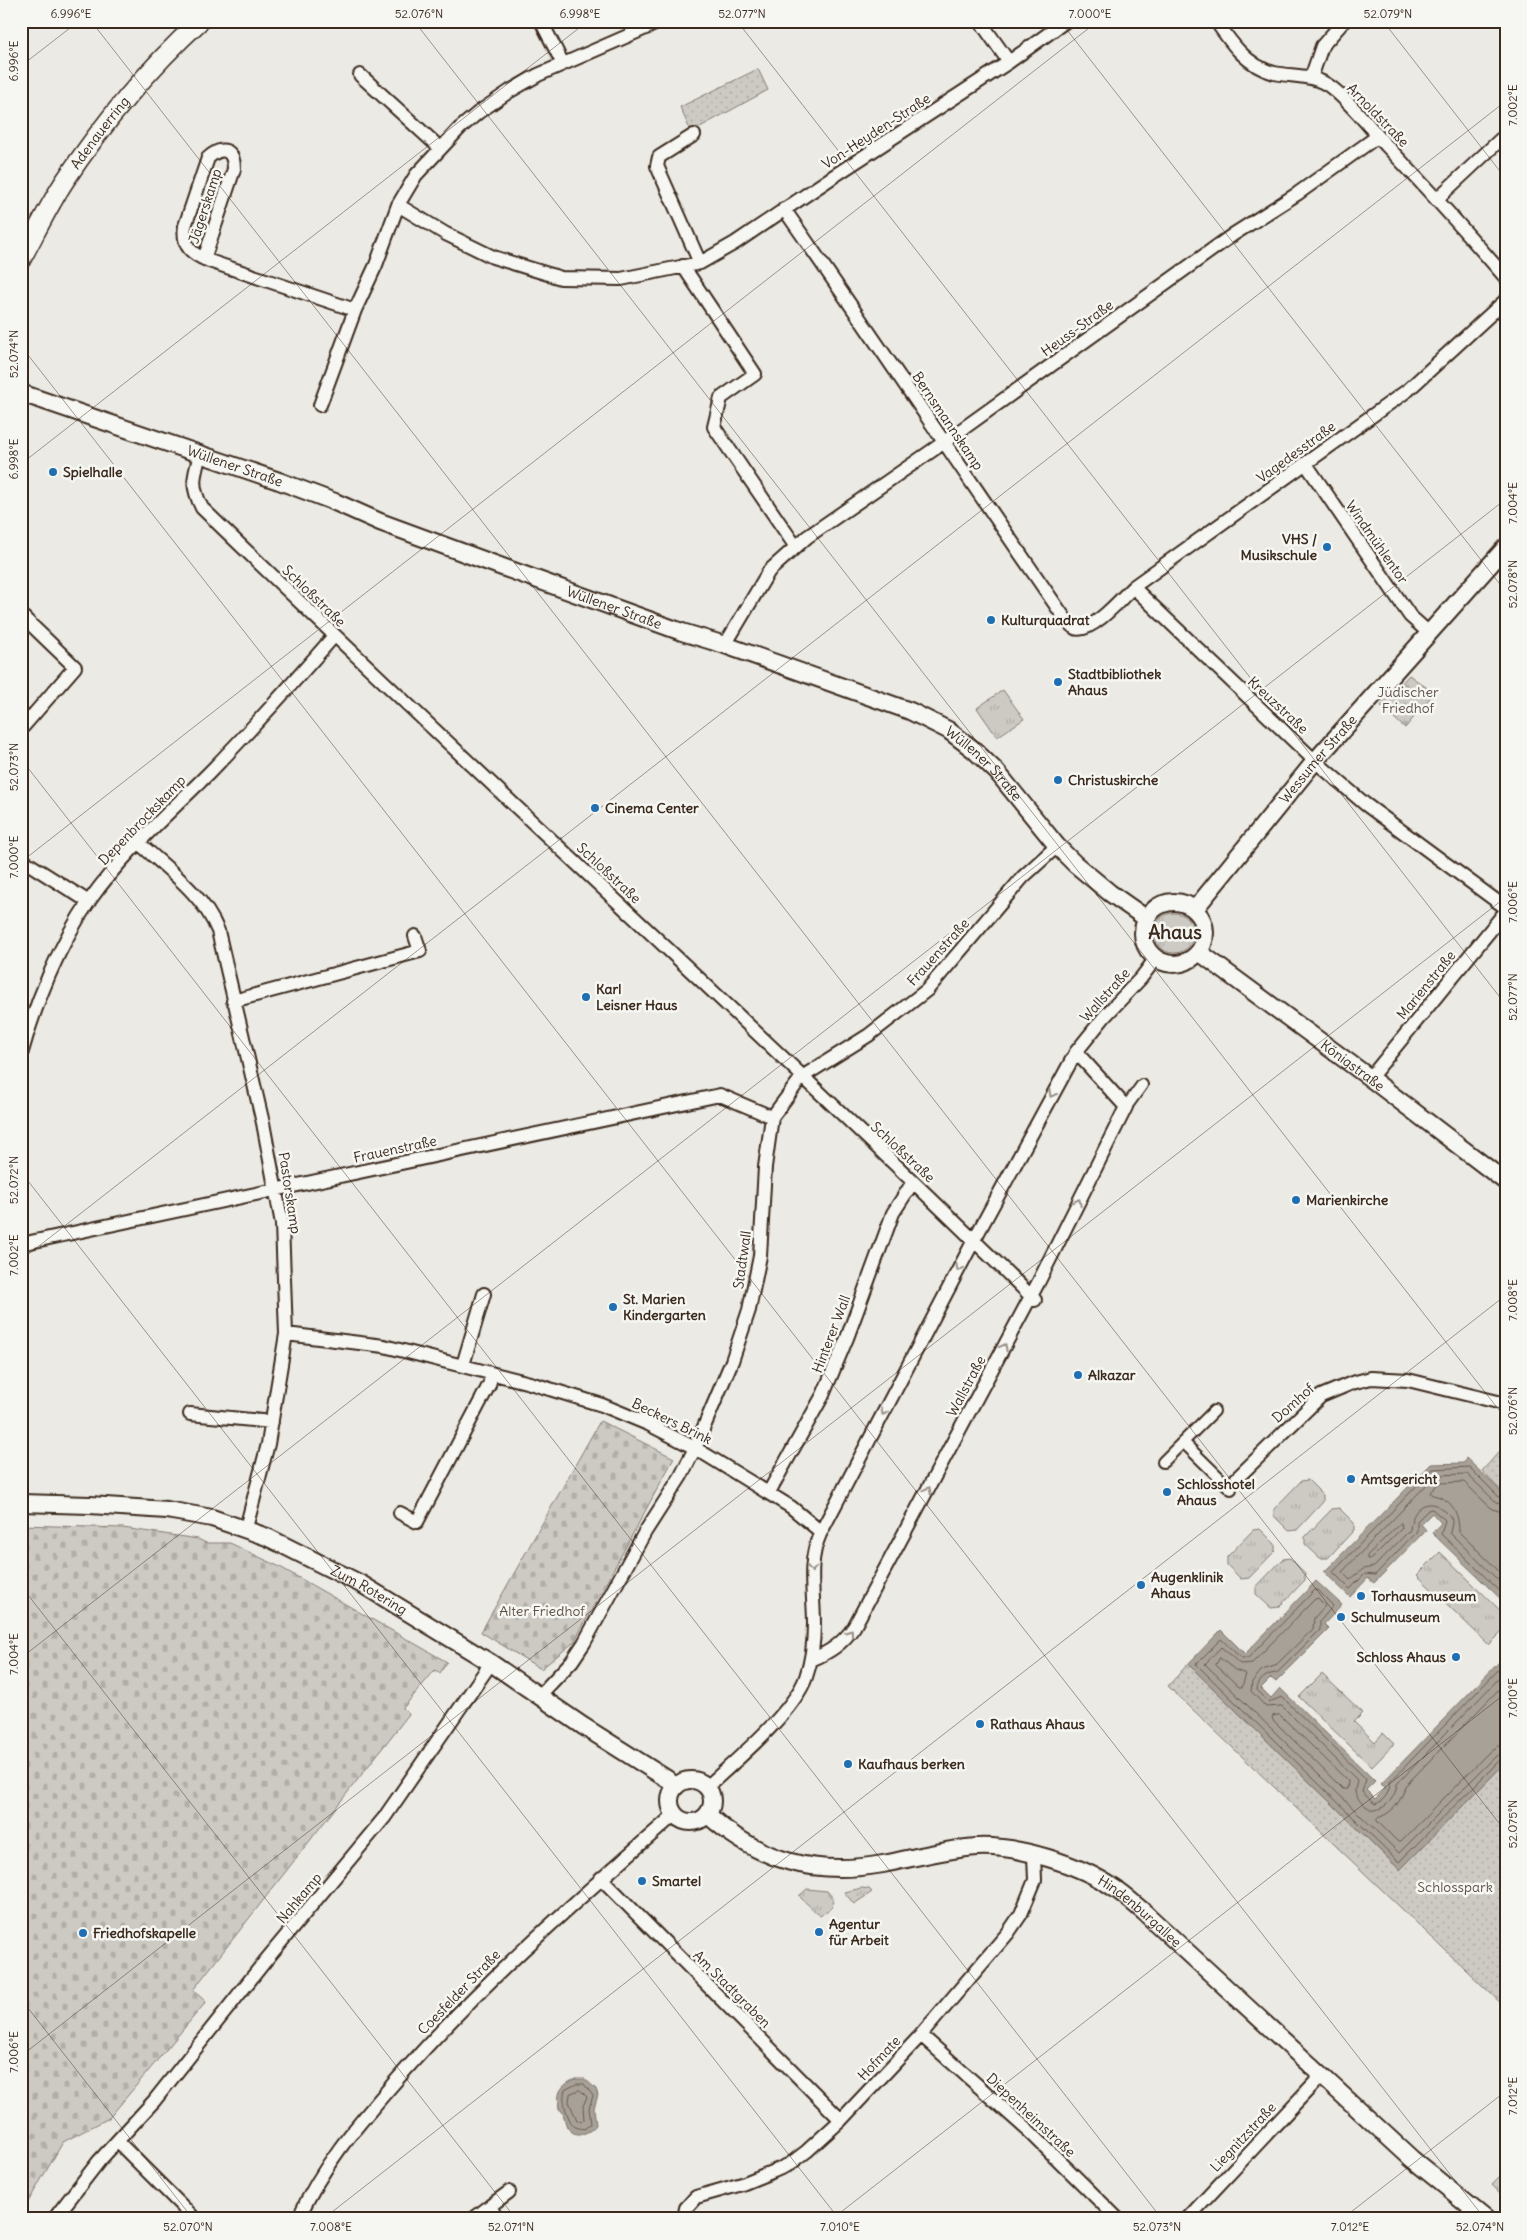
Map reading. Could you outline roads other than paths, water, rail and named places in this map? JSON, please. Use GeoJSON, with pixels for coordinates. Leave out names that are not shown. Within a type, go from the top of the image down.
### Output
{"type":"FeatureCollection","features":[{"type":"Feature","properties":{"kind":"main road","name":"Adenauerring"},"geometry":{"type":"LineString","coordinates":[[21,260],[63,184],[84,153],[146,73],[200,21]]}},
{"type":"Feature","properties":{"kind":"street"},"geometry":{"type":"LineString","coordinates":[[542,21],[563,64]]}},
{"type":"Feature","properties":{"kind":"street"},"geometry":{"type":"LineString","coordinates":[[320,405],[354,310],[376,264],[398,204],[416,176],[440,148],[479,112],[531,79],[661,21]]}},
{"type":"Feature","properties":{"kind":"street"},"geometry":{"type":"LineString","coordinates":[[980,21],[1009,62]]}},
{"type":"Feature","properties":{"kind":"street","name":"Von-Heyden-Straße"},"geometry":{"type":"LineString","coordinates":[[398,204],[446,234],[493,257],[561,278],[621,279],[700,263],[735,243],[1009,62],[1066,21]]}},
{"type":"Feature","properties":{"kind":"street","name":"Arnoldstraße"},"geometry":{"type":"LineString","coordinates":[[1216,21],[1244,57],[1259,67],[1274,73],[1311,78],[1330,87],[1349,104],[1437,199],[1506,278]]}},
{"type":"Feature","properties":{"kind":"street"},"geometry":{"type":"LineString","coordinates":[[1311,78],[1322,46],[1344,21]]}},
{"type":"Feature","properties":{"kind":"street"},"geometry":{"type":"LineString","coordinates":[[360,75],[440,148]]}},
{"type":"Feature","properties":{"kind":"street"},"geometry":{"type":"LineString","coordinates":[[694,135],[659,157],[657,166],[700,263]]}},
{"type":"Feature","properties":{"kind":"street","name":"Heuss-Straße"},"geometry":{"type":"LineString","coordinates":[[725,645],[770,571],[807,537],[943,443],[1234,234],[1297,194],[1378,136]]}},
{"type":"Feature","properties":{"kind":"street"},"geometry":{"type":"LineString","coordinates":[[1437,199],[1501,139]]}},
{"type":"Feature","properties":{"kind":"street","name":"Jägerskamp"},"geometry":{"type":"LineString","coordinates":[[204,259],[234,169],[234,159],[230,153],[222,150],[215,152],[208,158],[184,226],[183,237],[188,248],[204,259],[354,310]]}},
{"type":"Feature","properties":{"kind":"street","name":"Bernsmannskamp"},"geometry":{"type":"LineString","coordinates":[[784,209],[889,360],[943,443],[1068,622],[1081,629],[1096,621]]}},
{"type":"Feature","properties":{"kind":"street"},"geometry":{"type":"LineString","coordinates":[[683,266],[755,374],[721,398],[714,427],[796,547]]}},
{"type":"Feature","properties":{"kind":"street","name":"Vagedesstraße"},"geometry":{"type":"LineString","coordinates":[[1096,621],[1133,587],[1408,390],[1506,300]]}},
{"type":"Feature","properties":{"kind":"street","name":"Wüllener Straße"},"geometry":{"type":"LineString","coordinates":[[21,393],[279,481],[380,522],[636,616],[725,645],[910,711],[948,730],[974,750],[997,772],[1057,846],[1089,877],[1146,919]]}},
{"type":"Feature","properties":{"kind":"street","name":"Schloßstraße"},"geometry":{"type":"LineString","coordinates":[[200,455],[193,478],[194,494],[202,508],[334,636],[913,1182],[1033,1298]]}},
{"type":"Feature","properties":{"kind":"street","name":"Windmühlentor"},"geometry":{"type":"LineString","coordinates":[[1306,464],[1410,616],[1429,633]]}},
{"type":"Feature","properties":{"kind":"street","name":"Wessumer Straße"},"geometry":{"type":"LineString","coordinates":[[1195,909],[1315,760],[1506,547]]}},
{"type":"Feature","properties":{"kind":"street","name":"Kreuzstraße"},"geometry":{"type":"LineString","coordinates":[[1133,587],[1315,760],[1365,804],[1506,910]]}},
{"type":"Feature","properties":{"kind":"street"},"geometry":{"type":"LineString","coordinates":[[21,615],[75,666],[21,729]]}},
{"type":"Feature","properties":{"kind":"street","name":"Depenbrockskamp"},"geometry":{"type":"LineString","coordinates":[[21,1055],[48,981],[67,937],[89,902],[111,873],[250,731],[334,636]]}},
{"type":"Feature","properties":{"kind":"street","name":"Pastorskamp"},"geometry":{"type":"LineString","coordinates":[[139,843],[200,900],[211,914],[218,931],[277,1190],[282,1224],[286,1334],[272,1422],[246,1528]]}},
{"type":"Feature","properties":{"kind":"street","name":"Frauenstraße"},"geometry":{"type":"LineString","coordinates":[[802,1077],[869,1035],[927,990],[1024,877],[1057,846]]}},
{"type":"Feature","properties":{"kind":"street"},"geometry":{"type":"LineString","coordinates":[[21,859],[89,902]]}},
{"type":"Feature","properties":{"kind":"street"},"geometry":{"type":"LineString","coordinates":[[1168,902],[1178,902],[1195,909],[1202,919],[1205,930],[1204,942],[1199,952],[1183,963],[1174,964],[1156,958],[1148,950],[1144,940],[1143,929],[1146,919],[1152,911],[1168,902]]}},
{"type":"Feature","properties":{"kind":"street","name":"Marienstraße"},"geometry":{"type":"LineString","coordinates":[[1370,1078],[1506,910]]}},
{"type":"Feature","properties":{"kind":"street"},"geometry":{"type":"LineString","coordinates":[[234,1001],[420,951],[415,936]]}},
{"type":"Feature","properties":{"kind":"street","name":"Königstraße"},"geometry":{"type":"LineString","coordinates":[[1199,952],[1370,1078],[1506,1182]]}},
{"type":"Feature","properties":{"kind":"street","name":"Wallstraße"},"geometry":{"type":"LineString","coordinates":[[824,1528],[974,1240],[1076,1052],[1105,1016],[1141,978],[1156,958]]}},
{"type":"Feature","properties":{"kind":"street"},"geometry":{"type":"LineString","coordinates":[[1076,1052],[1126,1107]]}},
{"type":"Feature","properties":{"kind":"street","name":"Stadtwall"},"geometry":{"type":"LineString","coordinates":[[540,1694],[572,1661],[584,1643],[620,1576],[681,1476],[732,1362],[749,1310],[760,1256],[765,1167],[772,1117],[802,1077]]}},
{"type":"Feature","properties":{"kind":"street","name":"Wallstraße"},"geometry":{"type":"LineString","coordinates":[[811,1660],[832,1650],[845,1641],[854,1627],[1033,1298],[1126,1107],[1142,1085]]}},
{"type":"Feature","properties":{"kind":"street","name":"Frauenstraße"},"geometry":{"type":"LineString","coordinates":[[21,1244],[720,1095],[772,1117]]}},
{"type":"Feature","properties":{"kind":"street","name":"Hinterer Wall"},"geometry":{"type":"LineString","coordinates":[[768,1492],[823,1395],[847,1338],[893,1213],[913,1182]]}},
{"type":"Feature","properties":{"kind":"street"},"geometry":{"type":"LineString","coordinates":[[463,1364],[484,1294]]}},
{"type":"Feature","properties":{"kind":"street","name":"Beckers Brink"},"geometry":{"type":"LineString","coordinates":[[286,1334],[384,1346],[463,1364],[602,1405],[648,1424],[695,1448],[824,1528]]}},
{"type":"Feature","properties":{"kind":"street"},"geometry":{"type":"LineString","coordinates":[[400,1513],[417,1522],[489,1385],[492,1374]]}},
{"type":"Feature","properties":{"kind":"street","name":"Domhof"},"geometry":{"type":"LineString","coordinates":[[1231,1485],[1321,1396],[1352,1383],[1371,1378],[1408,1380],[1506,1404]]}},
{"type":"Feature","properties":{"kind":"street"},"geometry":{"type":"LineString","coordinates":[[1163,1462],[1214,1411]]}},
{"type":"Feature","properties":{"kind":"street"},"geometry":{"type":"LineString","coordinates":[[190,1414],[272,1422]]}},
{"type":"Feature","properties":{"kind":"street"},"geometry":{"type":"LineString","coordinates":[[1183,1442],[1231,1485]]}},
{"type":"Feature","properties":{"kind":"street","name":"Zum Rotering"},"geometry":{"type":"LineString","coordinates":[[21,1504],[90,1505],[167,1510],[212,1518],[246,1528],[267,1537],[363,1585],[491,1663],[540,1694],[583,1726],[675,1787]]}},
{"type":"Feature","properties":{"kind":"street"},"geometry":{"type":"LineString","coordinates":[[707,1787],[750,1747],[786,1709],[806,1679],[811,1660],[814,1626],[812,1557],[824,1528]]}},
{"type":"Feature","properties":{"kind":"street","name":"Nahkamp"},"geometry":{"type":"LineString","coordinates":[[54,2219],[99,2161],[154,2102],[261,1967],[384,1818],[491,1663]]}},
{"type":"Feature","properties":{"kind":"street"},"geometry":{"type":"LineString","coordinates":[[688,1780],[696,1780],[707,1787],[712,1795],[713,1803],[708,1815],[699,1821],[691,1822],[683,1821],[675,1814],[670,1802],[675,1787],[688,1780]]}},
{"type":"Feature","properties":{"kind":"street","name":"Coesfelder Straße"},"geometry":{"type":"LineString","coordinates":[[298,2219],[325,2168],[355,2129],[411,2063],[503,1967],[675,1814]]}},
{"type":"Feature","properties":{"kind":"street","name":"Hindenburgallee"},"geometry":{"type":"LineString","coordinates":[[708,1815],[720,1826],[753,1847],[785,1862],[807,1867],[858,1868],[978,1847],[1005,1849],[1034,1855],[1082,1870],[1114,1887],[1144,1912],[1412,2159],[1468,2214],[1486,2219]]}},
{"type":"Feature","properties":{"kind":"street","name":"Hofmate"},"geometry":{"type":"LineString","coordinates":[[684,2219],[686,2208],[696,2197],[742,2184],[790,2164],[841,2120],[921,2035],[1008,1933],[1020,1914],[1034,1880],[1034,1855]]}},
{"type":"Feature","properties":{"kind":"street","name":"Am Stadtgraben"},"geometry":{"type":"LineString","coordinates":[[601,1878],[841,2120]]}},
{"type":"Feature","properties":{"kind":"street","name":"Diepenheimstraße"},"geometry":{"type":"LineString","coordinates":[[921,2035],[1031,2133],[1118,2219]]}},
{"type":"Feature","properties":{"kind":"street","name":"Liegnitzstraße"},"geometry":{"type":"LineString","coordinates":[[1187,2219],[1321,2076]]}},
{"type":"Feature","properties":{"kind":"street"},"geometry":{"type":"LineString","coordinates":[[118,2142],[196,2219]]}},
{"type":"Feature","properties":{"kind":"street"},"geometry":{"type":"LineString","coordinates":[[473,2219],[509,2192]]}},
{"type":"Feature","properties":{"kind":"street"},"geometry":{"type":"LineString","coordinates":[[490,2206],[497,2219]]}},
{"type":"Feature","properties":{"kind":"water"},"geometry":{"type":"Polygon","coordinates":[[[1466,1458],[1506,1496],[1506,1604],[1432,1533],[1441,1523],[1432,1513],[1421,1524],[1426,1530],[1374,1583],[1368,1578],[1350,1597],[1324,1572],[1431,1464],[1464,1463],[1466,1458]]]}},
{"type":"Feature","properties":{"kind":"water"},"geometry":{"type":"Polygon","coordinates":[[[1316,1581],[1342,1605],[1324,1624],[1329,1629],[1276,1682],[1271,1678],[1261,1688],[1271,1698],[1280,1688],[1375,1781],[1366,1790],[1375,1799],[1386,1788],[1381,1784],[1506,1655],[1506,1762],[1400,1870],[1188,1664],[1221,1630],[1245,1654],[1316,1581]]]}},
{"type":"Feature","properties":{"kind":"water"},"geometry":{"type":"Polygon","coordinates":[[[575,2079],[585,2079],[596,2089],[598,2095],[594,2108],[596,2125],[590,2131],[582,2134],[570,2131],[562,2111],[559,2109],[559,2094],[561,2090],[566,2084],[575,2079]]]}},
{"type":"Feature","properties":{"kind":"place","name":"Spielhalle"},"geometry":{"type":"Point","coordinates":[53,472]}},
{"type":"Feature","properties":{"kind":"place","name":"VHS / Musikschule"},"geometry":{"type":"Point","coordinates":[1327,547]}},
{"type":"Feature","properties":{"kind":"place","name":"Kulturquadrat"},"geometry":{"type":"Point","coordinates":[991,620]}},
{"type":"Feature","properties":{"kind":"place","name":"Stadtbibliothek Ahaus"},"geometry":{"type":"Point","coordinates":[1058,682]}},
{"type":"Feature","properties":{"kind":"place","name":"Christuskirche"},"geometry":{"type":"Point","coordinates":[1058,780]}},
{"type":"Feature","properties":{"kind":"place","name":"Cinema Center"},"geometry":{"type":"Point","coordinates":[595,808]}},
{"type":"Feature","properties":{"kind":"place","name":"Karl Leisner Haus"},"geometry":{"type":"Point","coordinates":[586,997]}},
{"type":"Feature","properties":{"kind":"place","name":"Marienkirche"},"geometry":{"type":"Point","coordinates":[1296,1200]}},
{"type":"Feature","properties":{"kind":"place","name":"St. Marien Kindergarten"},"geometry":{"type":"Point","coordinates":[613,1307]}},
{"type":"Feature","properties":{"kind":"place","name":"Alkazar"},"geometry":{"type":"Point","coordinates":[1078,1375]}},
{"type":"Feature","properties":{"kind":"place","name":"Amtsgericht"},"geometry":{"type":"Point","coordinates":[1351,1479]}},
{"type":"Feature","properties":{"kind":"place","name":"Schlosshotel Ahaus"},"geometry":{"type":"Point","coordinates":[1167,1492]}},
{"type":"Feature","properties":{"kind":"place","name":"Augenklinik Ahaus"},"geometry":{"type":"Point","coordinates":[1141,1585]}},
{"type":"Feature","properties":{"kind":"place","name":"Torhausmuseum"},"geometry":{"type":"Point","coordinates":[1361,1596]}},
{"type":"Feature","properties":{"kind":"place","name":"Schulmuseum"},"geometry":{"type":"Point","coordinates":[1341,1617]}},
{"type":"Feature","properties":{"kind":"place","name":"Schloss Ahaus"},"geometry":{"type":"Point","coordinates":[1456,1657]}},
{"type":"Feature","properties":{"kind":"place","name":"Rathaus Ahaus"},"geometry":{"type":"Point","coordinates":[980,1724]}},
{"type":"Feature","properties":{"kind":"place","name":"Kaufhaus berken"},"geometry":{"type":"Point","coordinates":[848,1764]}},
{"type":"Feature","properties":{"kind":"place","name":"Smartel"},"geometry":{"type":"Point","coordinates":[642,1881]}},
{"type":"Feature","properties":{"kind":"place","name":"Agentur für Arbeit"},"geometry":{"type":"Point","coordinates":[819,1932]}},
{"type":"Feature","properties":{"kind":"place","name":"Friedhofskapelle"},"geometry":{"type":"Point","coordinates":[83,1933]}},
{"type":"Feature","properties":{"kind":"district","name":"Ahaus"},"geometry":{"type":"Point","coordinates":[1175,932]}},
{"type":"Feature","properties":{"kind":"park label","name":"Jüdischer Friedhof"},"geometry":{"type":"Point","coordinates":[1408,700]}},
{"type":"Feature","properties":{"kind":"park label","name":"Alter Friedhof"},"geometry":{"type":"Point","coordinates":[542,1611]}},
{"type":"Feature","properties":{"kind":"park label","name":"Schlosspark"},"geometry":{"type":"Point","coordinates":[1455,1887]}}]}
